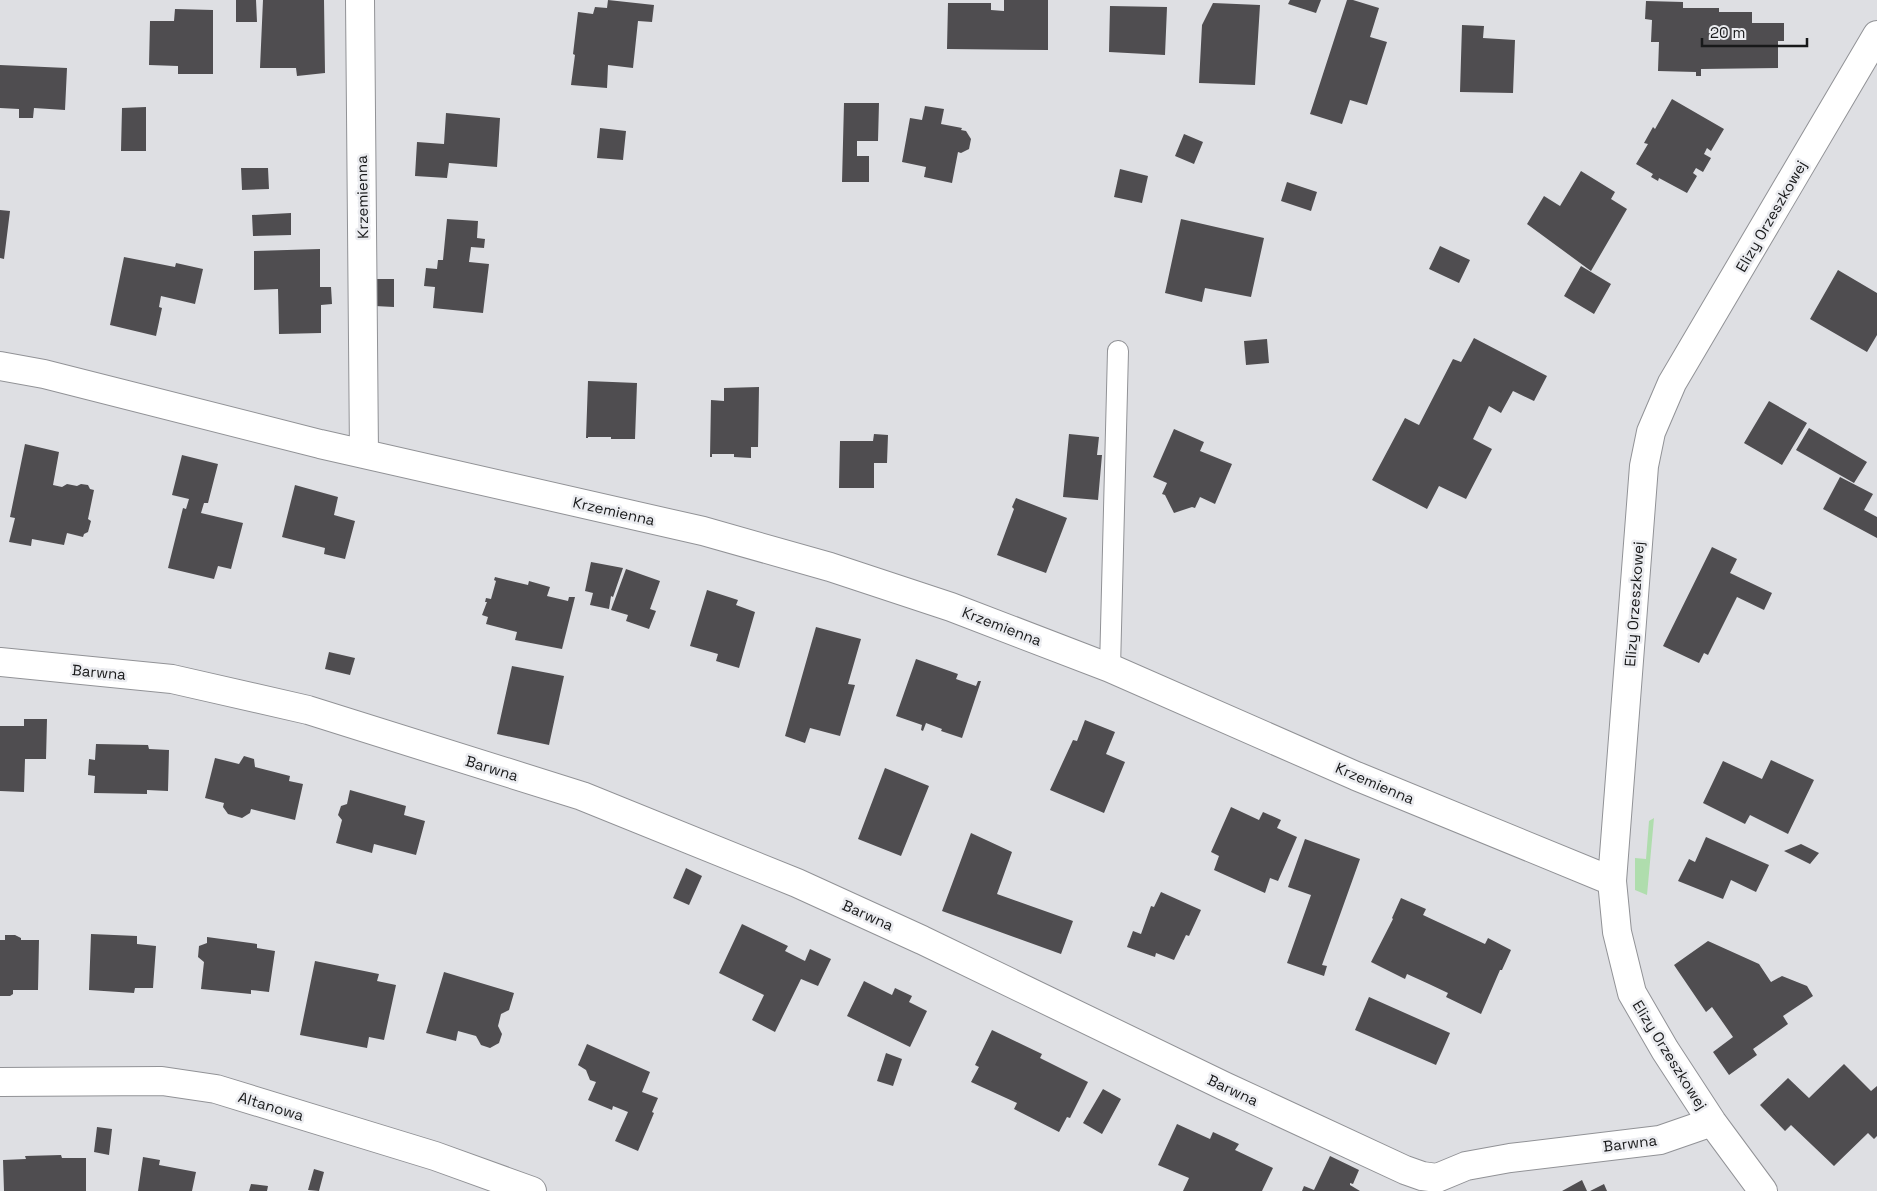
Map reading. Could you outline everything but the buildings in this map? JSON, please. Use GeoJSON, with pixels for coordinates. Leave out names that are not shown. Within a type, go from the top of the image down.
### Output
{"type":"FeatureCollection","features":[{"type":"Feature","properties":{"kind":"street","name":"Krzemienna"},"geometry":{"type":"LineString","coordinates":[[360,0],[364,454]]}},
{"type":"Feature","properties":{"kind":"street","name":"Elizy Orzeszkowej"},"geometry":{"type":"LineString","coordinates":[[1763,1191],[1712,1122],[1664,1050],[1632,994],[1617,932],[1612,881],[1644,466],[1651,432],[1672,382],[1877,35]]}},
{"type":"Feature","properties":{"kind":"street","name":"Krzemienna"},"geometry":{"type":"LineString","coordinates":[[0,366],[44,374],[364,454],[703,531],[830,567],[951,607],[1110,668],[1356,776],[1612,881]]}},
{"type":"Feature","properties":{"kind":"street","name":"Barwna"},"geometry":{"type":"LineString","coordinates":[[0,662],[172,679],[308,710],[582,796],[806,887],[922,940],[1224,1086],[1396,1166],[1422,1176],[1436,1185],[1466,1166],[1510,1158],[1660,1140],[1712,1122]]}},
{"type":"Feature","properties":{"kind":"street","name":"Altanowa"},"geometry":{"type":"LineString","coordinates":[[0,1082],[162,1081],[216,1089],[436,1156],[532,1191]]}},
{"type":"Feature","properties":{"kind":"lane"},"geometry":{"type":"LineString","coordinates":[[1110,668],[1118,351]]}},
{"type":"Feature","properties":{"kind":"green space"},"geometry":{"type":"Polygon","coordinates":[[[1654,818],[1647,895],[1635,890],[1635,858],[1646,859],[1649,821],[1654,818]]]}}]}
